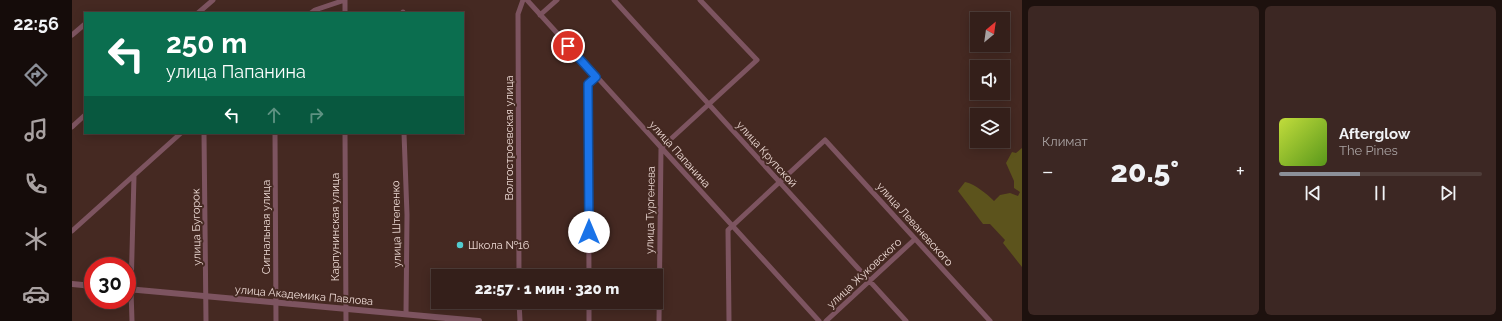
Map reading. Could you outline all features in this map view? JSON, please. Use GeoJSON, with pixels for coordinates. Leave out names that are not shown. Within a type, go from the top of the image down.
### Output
{"type":"FeatureCollection","features":[{"type":"Feature","properties":{"kind":"street"},"geometry":{"type":"LineString","coordinates":[[199,12],[213,0]]}},
{"type":"Feature","properties":{"kind":"street"},"geometry":{"type":"LineString","coordinates":[[312,12],[345,0],[345,12]]}},
{"type":"Feature","properties":{"kind":"street","name":"Волгостроевская улица"},"geometry":{"type":"LineString","coordinates":[[519,269],[518,14],[522,0]]}},
{"type":"Feature","properties":{"kind":"street","name":"улица Папанина"},"geometry":{"type":"LineString","coordinates":[[527,0],[819,321]]}},
{"type":"Feature","properties":{"kind":"street"},"geometry":{"type":"LineString","coordinates":[[540,15],[557,0]]}},
{"type":"Feature","properties":{"kind":"street","name":"улица Крупской"},"geometry":{"type":"LineString","coordinates":[[614,0],[906,321]]}},
{"type":"Feature","properties":{"kind":"street"},"geometry":{"type":"LineString","coordinates":[[661,148],[757,60],[700,0]]}},
{"type":"Feature","properties":{"kind":"street"},"geometry":{"type":"LineString","coordinates":[[72,35],[84,25]]}},
{"type":"Feature","properties":{"kind":"street"},"geometry":{"type":"LineString","coordinates":[[589,269],[588,84],[596,77]]}},
{"type":"Feature","properties":{"kind":"street"},"geometry":{"type":"LineString","coordinates":[[72,127],[84,116]]}},
{"type":"Feature","properties":{"kind":"street"},"geometry":{"type":"LineString","coordinates":[[72,231],[181,134]]}},
{"type":"Feature","properties":{"kind":"street","name":"улица Бугорок"},"geometry":{"type":"LineString","coordinates":[[204,134],[207,297],[206,321]]}},
{"type":"Feature","properties":{"kind":"street","name":"Сигнальная улица"},"geometry":{"type":"LineString","coordinates":[[275,134],[276,321]]}},
{"type":"Feature","properties":{"kind":"street","name":"Карпунинская улица"},"geometry":{"type":"LineString","coordinates":[[345,134],[346,321]]}},
{"type":"Feature","properties":{"kind":"street","name":"улица Штепенко"},"geometry":{"type":"LineString","coordinates":[[404,134],[407,216],[406,314]]}},
{"type":"Feature","properties":{"kind":"street","name":"улица Леваневского"},"geometry":{"type":"LineString","coordinates":[[779,182],[825,140],[990,321]]}},
{"type":"Feature","properties":{"kind":"street","name":"улица Тургенева"},"geometry":{"type":"LineString","coordinates":[[659,321],[661,148]]}},
{"type":"Feature","properties":{"kind":"street"},"geometry":{"type":"LineString","coordinates":[[130,257],[134,176]]}},
{"type":"Feature","properties":{"kind":"street"},"geometry":{"type":"LineString","coordinates":[[729,321],[728,230],[779,182]]}},
{"type":"Feature","properties":{"kind":"street","name":"улица Жуковского"},"geometry":{"type":"LineString","coordinates":[[826,321],[915,239]]}},
{"type":"Feature","properties":{"kind":"street"},"geometry":{"type":"LineString","coordinates":[[72,284],[84,285]]}},
{"type":"Feature","properties":{"kind":"street","name":"улица Академика Павлова"},"geometry":{"type":"LineString","coordinates":[[136,291],[479,321]]}},
{"type":"Feature","properties":{"kind":"street"},"geometry":{"type":"LineString","coordinates":[[131,309],[132,321]]}},
{"type":"Feature","properties":{"kind":"street"},"geometry":{"type":"LineString","coordinates":[[520,309],[520,321]]}},
{"type":"Feature","properties":{"kind":"street"},"geometry":{"type":"LineString","coordinates":[[589,309],[589,321]]}},
{"type":"Feature","properties":{"kind":"shaded area"},"geometry":{"type":"Polygon","coordinates":[[[1022,148],[1022,267],[1003,243],[1005,240],[990,224],[983,224],[958,191],[965,182],[977,187],[994,201],[1000,195],[1010,193],[1018,196],[1020,192],[1014,188],[1014,181],[1006,163],[1012,152],[1016,153],[1022,148]]]}},
{"type":"Feature","properties":{"kind":"place","name":"Школа №16"},"geometry":{"type":"Point","coordinates":[460,245]}},
{"type":"Feature","properties":{"kind":"route"},"geometry":{"type":"LineString","coordinates":[[568,46],[596,77],[588,84],[589,232]]}}]}
